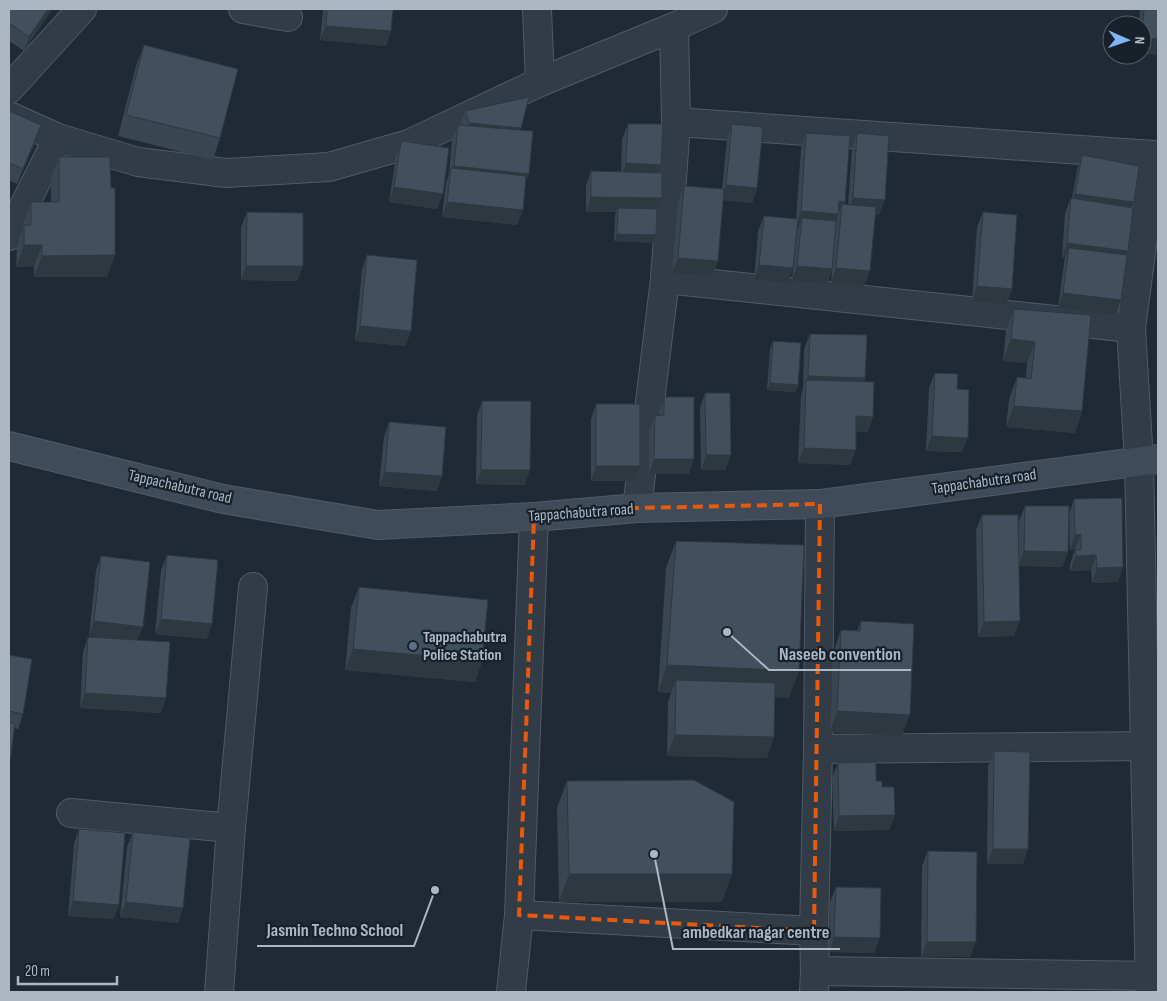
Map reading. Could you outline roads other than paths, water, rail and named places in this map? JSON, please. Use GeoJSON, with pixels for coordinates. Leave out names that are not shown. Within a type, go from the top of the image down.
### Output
{"type":"FeatureCollection","features":[{"type":"Feature","properties":{"kind":"main road","name":"Tappachabutra road"},"geometry":{"type":"LineString","coordinates":[[9,446],[223,499],[378,526],[534,517],[637,508],[820,504],[1148,460]]}},
{"type":"Feature","properties":{"kind":"street"},"geometry":{"type":"LineString","coordinates":[[9,89],[82,9]]}},
{"type":"Feature","properties":{"kind":"street"},"geometry":{"type":"LineString","coordinates":[[242,9],[288,17]]}},
{"type":"Feature","properties":{"kind":"street"},"geometry":{"type":"LineString","coordinates":[[537,9],[540,82]]}},
{"type":"Feature","properties":{"kind":"street"},"geometry":{"type":"LineString","coordinates":[[9,116],[58,138],[138,162],[226,173],[329,166],[408,144],[540,82],[713,9]]}},
{"type":"Feature","properties":{"kind":"street"},"geometry":{"type":"LineString","coordinates":[[637,508],[665,278],[676,122],[674,27]]}},
{"type":"Feature","properties":{"kind":"street"},"geometry":{"type":"LineString","coordinates":[[676,122],[1156,155],[1132,328],[1148,460],[1152,981],[815,981],[814,931],[820,504]]}},
{"type":"Feature","properties":{"kind":"street"},"geometry":{"type":"LineString","coordinates":[[9,236],[58,138]]}},
{"type":"Feature","properties":{"kind":"street"},"geometry":{"type":"LineString","coordinates":[[665,278],[1132,328]]}},
{"type":"Feature","properties":{"kind":"street"},"geometry":{"type":"LineString","coordinates":[[511,992],[519,915],[534,517]]}},
{"type":"Feature","properties":{"kind":"street"},"geometry":{"type":"LineString","coordinates":[[219,992],[231,828],[253,587]]}},
{"type":"Feature","properties":{"kind":"street"},"geometry":{"type":"LineString","coordinates":[[818,749],[1151,746]]}},
{"type":"Feature","properties":{"kind":"street"},"geometry":{"type":"LineString","coordinates":[[71,813],[231,828]]}},
{"type":"Feature","properties":{"kind":"street"},"geometry":{"type":"LineString","coordinates":[[519,915],[814,931]]}},
{"type":"Feature","properties":{"kind":"place","name":"Naseeb convention"},"geometry":{"type":"Point","coordinates":[727,632]}},
{"type":"Feature","properties":{"kind":"place","name":"Tappachabutra Police Station"},"geometry":{"type":"Point","coordinates":[413,646]}},
{"type":"Feature","properties":{"kind":"place","name":"ambedkar nagar centre"},"geometry":{"type":"Point","coordinates":[654,854]}},
{"type":"Feature","properties":{"kind":"place","name":"Jasmin Techno School"},"geometry":{"type":"Point","coordinates":[435,890]}}]}
